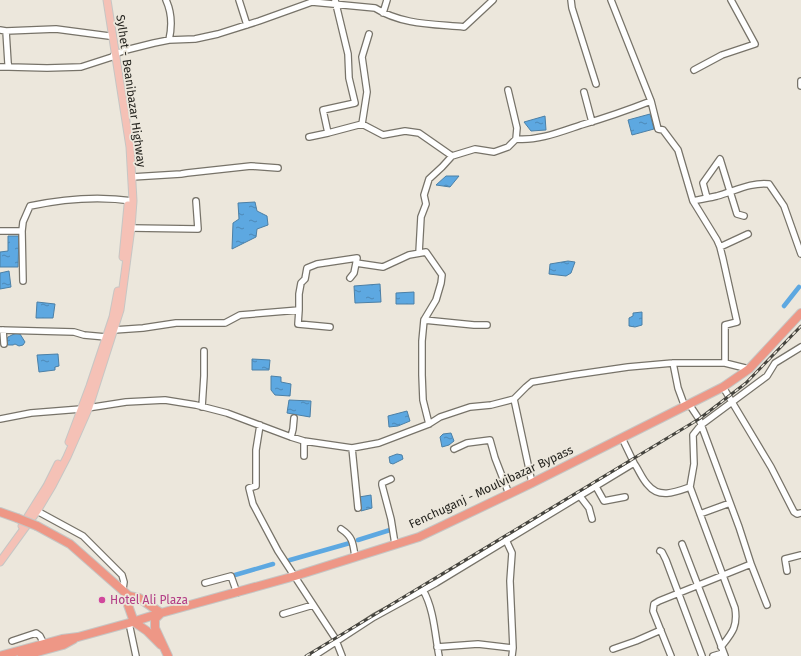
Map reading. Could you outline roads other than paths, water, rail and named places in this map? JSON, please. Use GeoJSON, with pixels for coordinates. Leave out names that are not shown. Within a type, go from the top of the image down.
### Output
{"type":"FeatureCollection","features":[{"type":"Feature","properties":{"kind":"highway","name":"Fenchuganj - Moulvibazar Bypass"},"geometry":{"type":"LineString","coordinates":[[78,637],[295,576],[419,537],[532,483],[722,387],[749,369],[801,313]]}},
{"type":"Feature","properties":{"kind":"highway"},"geometry":{"type":"LineString","coordinates":[[0,512],[37,526],[70,544],[123,589],[129,596],[139,598],[161,613],[155,619],[155,628],[166,653]]}},
{"type":"Feature","properties":{"kind":"highway"},"geometry":{"type":"LineString","coordinates":[[129,596],[128,605],[132,623],[147,631],[166,653]]}},
{"type":"Feature","properties":{"kind":"highway"},"geometry":{"type":"LineString","coordinates":[[0,656],[62,639],[78,637]]}},
{"type":"Feature","properties":{"kind":"highway"},"geometry":{"type":"LineString","coordinates":[[22,656],[63,645],[78,637]]}},
{"type":"Feature","properties":{"kind":"main road","name":"Sylhet - Beanibazar Highway"},"geometry":{"type":"LineString","coordinates":[[0,562],[37,511],[58,474],[89,407],[120,310],[131,228],[132,177],[130,146],[103,0]]}},
{"type":"Feature","properties":{"kind":"main road","name":"Sylhet - Beanibazar Highway"},"geometry":{"type":"LineString","coordinates":[[0,555],[18,531],[47,486],[63,455],[81,409],[113,317],[131,200],[126,146],[107,0]]}},
{"type":"Feature","properties":{"kind":"street"},"geometry":{"type":"LineString","coordinates":[[166,0],[170,12],[171,32],[169,40]]}},
{"type":"Feature","properties":{"kind":"street"},"geometry":{"type":"LineString","coordinates":[[239,0],[247,25]]}},
{"type":"Feature","properties":{"kind":"street"},"geometry":{"type":"LineString","coordinates":[[383,13],[387,0]]}},
{"type":"Feature","properties":{"kind":"street"},"geometry":{"type":"LineString","coordinates":[[0,67],[81,67],[133,48],[169,40],[195,39],[247,25],[312,2],[335,2],[375,8],[383,13],[408,22],[464,27],[493,0]]}},
{"type":"Feature","properties":{"kind":"street"},"geometry":{"type":"LineString","coordinates":[[571,0],[572,8],[596,84]]}},
{"type":"Feature","properties":{"kind":"street"},"geometry":{"type":"LineString","coordinates":[[611,0],[651,101],[658,130],[664,131],[678,151],[693,201],[717,240],[720,248],[737,322],[725,325],[725,363]]}},
{"type":"Feature","properties":{"kind":"street"},"geometry":{"type":"LineString","coordinates":[[694,70],[722,55],[755,44],[731,0]]}},
{"type":"Feature","properties":{"kind":"street"},"geometry":{"type":"LineString","coordinates":[[328,133],[323,110],[354,104],[349,78],[348,54],[335,2]]}},
{"type":"Feature","properties":{"kind":"street"},"geometry":{"type":"LineString","coordinates":[[9,67],[3,30],[56,29],[109,36]]}},
{"type":"Feature","properties":{"kind":"street"},"geometry":{"type":"LineString","coordinates":[[362,124],[367,92],[362,57],[369,34]]}},
{"type":"Feature","properties":{"kind":"street"},"geometry":{"type":"LineString","coordinates":[[801,81],[801,86]]}},
{"type":"Feature","properties":{"kind":"street"},"geometry":{"type":"LineString","coordinates":[[419,253],[421,217],[426,204],[424,195],[429,179],[452,156],[475,149],[494,152],[508,147],[516,139],[517,128],[508,90]]}},
{"type":"Feature","properties":{"kind":"street"},"geometry":{"type":"LineString","coordinates":[[584,92],[592,122]]}},
{"type":"Feature","properties":{"kind":"street"},"geometry":{"type":"LineString","coordinates":[[516,139],[528,140],[557,133],[651,101]]}},
{"type":"Feature","properties":{"kind":"street"},"geometry":{"type":"LineString","coordinates":[[309,137],[362,124],[383,135],[405,131],[419,133],[452,156]]}},
{"type":"Feature","properties":{"kind":"street"},"geometry":{"type":"LineString","coordinates":[[707,198],[703,183],[720,159],[736,214],[744,216]]}},
{"type":"Feature","properties":{"kind":"street"},"geometry":{"type":"LineString","coordinates":[[132,177],[181,174],[251,166],[278,168]]}},
{"type":"Feature","properties":{"kind":"street"},"geometry":{"type":"LineString","coordinates":[[693,201],[750,185],[762,183],[769,184],[784,206],[801,254]]}},
{"type":"Feature","properties":{"kind":"street"},"geometry":{"type":"LineString","coordinates":[[24,281],[22,230],[23,222],[30,206],[51,201],[108,198],[131,200]]}},
{"type":"Feature","properties":{"kind":"street"},"geometry":{"type":"LineString","coordinates":[[131,228],[198,229],[196,201]]}},
{"type":"Feature","properties":{"kind":"street"},"geometry":{"type":"LineString","coordinates":[[0,231],[22,230]]}},
{"type":"Feature","properties":{"kind":"street"},"geometry":{"type":"LineString","coordinates":[[720,248],[748,234]]}},
{"type":"Feature","properties":{"kind":"street"},"geometry":{"type":"LineString","coordinates":[[356,263],[383,267],[409,255],[426,252],[442,276],[442,283],[436,300],[424,320],[422,375],[423,400],[429,424]]}},
{"type":"Feature","properties":{"kind":"street"},"geometry":{"type":"LineString","coordinates":[[330,327],[298,324],[299,294],[301,283],[305,279],[307,268],[317,264],[357,258],[354,273],[350,278]]}},
{"type":"Feature","properties":{"kind":"street"},"geometry":{"type":"LineString","coordinates":[[114,330],[176,324],[225,323],[240,315],[299,310]]}},
{"type":"Feature","properties":{"kind":"street"},"geometry":{"type":"LineString","coordinates":[[424,320],[487,325]]}},
{"type":"Feature","properties":{"kind":"street"},"geometry":{"type":"LineString","coordinates":[[4,344],[1,330],[74,332],[84,335],[106,337]]}},
{"type":"Feature","properties":{"kind":"street"},"geometry":{"type":"LineString","coordinates":[[713,656],[723,652],[734,631],[736,617],[735,608],[690,487],[694,464],[693,435],[701,425],[767,376],[775,363],[801,347]]}},
{"type":"Feature","properties":{"kind":"street"},"geometry":{"type":"LineString","coordinates":[[202,407],[204,351]]}},
{"type":"Feature","properties":{"kind":"street"},"geometry":{"type":"LineString","coordinates":[[673,363],[678,388],[687,406],[699,419],[766,605]]}},
{"type":"Feature","properties":{"kind":"street"},"geometry":{"type":"LineString","coordinates":[[0,419],[126,402],[165,400],[227,413],[291,437],[322,444],[352,448],[379,442],[429,424],[440,417],[470,407],[491,405],[514,399],[532,382],[628,367],[673,363],[725,363],[749,369]]}},
{"type":"Feature","properties":{"kind":"street"},"geometry":{"type":"LineString","coordinates":[[722,387],[771,467],[794,512],[797,514],[801,513]]}},
{"type":"Feature","properties":{"kind":"street"},"geometry":{"type":"LineString","coordinates":[[514,399],[532,483]]}},
{"type":"Feature","properties":{"kind":"street"},"geometry":{"type":"LineString","coordinates":[[291,437],[294,429],[294,418]]}},
{"type":"Feature","properties":{"kind":"street"},"geometry":{"type":"LineString","coordinates":[[260,425],[256,450],[256,486],[249,488],[253,504],[278,551],[337,642],[342,656]]}},
{"type":"Feature","properties":{"kind":"street"},"geometry":{"type":"LineString","coordinates":[[622,438],[634,463],[647,484],[653,490],[661,493],[671,493],[690,487]]}},
{"type":"Feature","properties":{"kind":"street"},"geometry":{"type":"LineString","coordinates":[[304,440],[304,456]]}},
{"type":"Feature","properties":{"kind":"street"},"geometry":{"type":"LineString","coordinates":[[454,449],[467,443],[490,440],[495,458],[509,494]]}},
{"type":"Feature","properties":{"kind":"street"},"geometry":{"type":"LineString","coordinates":[[352,448],[358,508]]}},
{"type":"Feature","properties":{"kind":"street"},"geometry":{"type":"LineString","coordinates":[[314,656],[374,618],[634,463]]}},
{"type":"Feature","properties":{"kind":"street"},"geometry":{"type":"LineString","coordinates":[[391,479],[382,482],[382,485],[391,519],[395,544]]}},
{"type":"Feature","properties":{"kind":"street"},"geometry":{"type":"LineString","coordinates":[[595,485],[604,501],[625,496]]}},
{"type":"Feature","properties":{"kind":"street"},"geometry":{"type":"LineString","coordinates":[[579,495],[589,508],[592,519]]}},
{"type":"Feature","properties":{"kind":"street"},"geometry":{"type":"LineString","coordinates":[[700,514],[730,503]]}},
{"type":"Feature","properties":{"kind":"street"},"geometry":{"type":"LineString","coordinates":[[37,511],[83,536],[122,575],[124,582],[123,589]]}},
{"type":"Feature","properties":{"kind":"street"},"geometry":{"type":"LineString","coordinates":[[341,529],[349,535],[354,546],[355,557]]}},
{"type":"Feature","properties":{"kind":"street"},"geometry":{"type":"LineString","coordinates":[[506,540],[512,553],[510,581],[513,648],[512,656]]}},
{"type":"Feature","properties":{"kind":"street"},"geometry":{"type":"LineString","coordinates":[[682,544],[723,652]]}},
{"type":"Feature","properties":{"kind":"street"},"geometry":{"type":"LineString","coordinates":[[660,551],[666,560],[702,656]]}},
{"type":"Feature","properties":{"kind":"street"},"geometry":{"type":"LineString","coordinates":[[787,571],[786,559],[801,555]]}},
{"type":"Feature","properties":{"kind":"street"},"geometry":{"type":"LineString","coordinates":[[671,656],[653,611],[654,604],[751,564]]}},
{"type":"Feature","properties":{"kind":"street"},"geometry":{"type":"LineString","coordinates":[[205,583],[231,576],[237,593]]}},
{"type":"Feature","properties":{"kind":"street"},"geometry":{"type":"LineString","coordinates":[[423,590],[430,607],[439,656]]}},
{"type":"Feature","properties":{"kind":"street"},"geometry":{"type":"LineString","coordinates":[[283,614],[313,605]]}},
{"type":"Feature","properties":{"kind":"street"},"geometry":{"type":"LineString","coordinates":[[132,623],[136,656]]}},
{"type":"Feature","properties":{"kind":"street"},"geometry":{"type":"LineString","coordinates":[[613,649],[657,633],[661,630]]}},
{"type":"Feature","properties":{"kind":"street"},"geometry":{"type":"LineString","coordinates":[[12,641],[36,633],[40,636],[44,644]]}},
{"type":"Feature","properties":{"kind":"street"},"geometry":{"type":"LineString","coordinates":[[437,647],[478,644],[513,648]]}},
{"type":"Feature","properties":{"kind":"water"},"geometry":{"type":"Polygon","coordinates":[[[650,114],[654,129],[632,135],[628,120],[650,114]]]}},
{"type":"Feature","properties":{"kind":"water"},"geometry":{"type":"Polygon","coordinates":[[[545,116],[546,130],[531,131],[524,122],[545,116]]]}},
{"type":"Feature","properties":{"kind":"water"},"geometry":{"type":"Polygon","coordinates":[[[446,176],[459,176],[450,187],[436,185],[446,176]]]}},
{"type":"Feature","properties":{"kind":"water"},"geometry":{"type":"Polygon","coordinates":[[[255,202],[257,211],[267,216],[268,225],[257,229],[256,237],[232,249],[233,223],[239,219],[238,203],[255,202]]]}},
{"type":"Feature","properties":{"kind":"water"},"geometry":{"type":"Polygon","coordinates":[[[8,236],[19,236],[18,267],[0,267],[0,252],[8,251],[8,236]]]}},
{"type":"Feature","properties":{"kind":"water"},"geometry":{"type":"Polygon","coordinates":[[[568,261],[575,262],[571,273],[566,276],[549,274],[550,264],[568,261]]]}},
{"type":"Feature","properties":{"kind":"water"},"geometry":{"type":"Polygon","coordinates":[[[9,271],[11,287],[0,289],[0,273],[9,271]]]}},
{"type":"Feature","properties":{"kind":"water"},"geometry":{"type":"Polygon","coordinates":[[[380,284],[381,302],[355,303],[354,286],[380,284]]]}},
{"type":"Feature","properties":{"kind":"water"},"geometry":{"type":"Polygon","coordinates":[[[414,292],[414,304],[396,304],[396,293],[414,292]]]}},
{"type":"Feature","properties":{"kind":"water"},"geometry":{"type":"Polygon","coordinates":[[[37,302],[55,304],[53,318],[36,318],[37,302]]]}},
{"type":"Feature","properties":{"kind":"water"},"geometry":{"type":"Polygon","coordinates":[[[642,312],[642,325],[635,327],[629,326],[629,318],[633,316],[633,313],[642,312]]]}},
{"type":"Feature","properties":{"kind":"water"},"geometry":{"type":"Polygon","coordinates":[[[16,333],[20,334],[25,342],[23,345],[8,345],[6,341],[8,337],[16,333]]]}},
{"type":"Feature","properties":{"kind":"water"},"geometry":{"type":"Polygon","coordinates":[[[58,354],[59,366],[55,367],[55,370],[39,372],[37,355],[58,354]]]}},
{"type":"Feature","properties":{"kind":"water"},"geometry":{"type":"Polygon","coordinates":[[[252,359],[270,360],[269,370],[252,370],[252,359]]]}},
{"type":"Feature","properties":{"kind":"water"},"geometry":{"type":"Polygon","coordinates":[[[271,376],[281,377],[281,382],[291,384],[290,396],[275,395],[271,390],[271,376]]]}},
{"type":"Feature","properties":{"kind":"water"},"geometry":{"type":"Polygon","coordinates":[[[289,400],[311,401],[310,417],[287,413],[289,400]]]}},
{"type":"Feature","properties":{"kind":"water"},"geometry":{"type":"Polygon","coordinates":[[[407,411],[410,421],[398,426],[389,427],[388,416],[407,411]]]}},
{"type":"Feature","properties":{"kind":"water"},"geometry":{"type":"Polygon","coordinates":[[[451,433],[454,441],[449,445],[442,447],[440,437],[443,434],[451,433]]]}},
{"type":"Feature","properties":{"kind":"water"},"geometry":{"type":"Polygon","coordinates":[[[397,454],[402,455],[403,459],[393,464],[390,463],[389,457],[397,454]]]}},
{"type":"Feature","properties":{"kind":"water"},"geometry":{"type":"Polygon","coordinates":[[[371,495],[372,508],[361,511],[359,497],[371,495]]]}},
{"type":"Feature","properties":{"kind":"waterway"},"geometry":{"type":"LineString","coordinates":[[784,306],[799,287]]}},
{"type":"Feature","properties":{"kind":"waterway"},"geometry":{"type":"LineString","coordinates":[[358,540],[390,530]]}},
{"type":"Feature","properties":{"kind":"waterway"},"geometry":{"type":"LineString","coordinates":[[290,560],[350,543]]}},
{"type":"Feature","properties":{"kind":"waterway"},"geometry":{"type":"LineString","coordinates":[[235,575],[273,564]]}},
{"type":"Feature","properties":{"kind":"railway"},"geometry":{"type":"LineString","coordinates":[[306,656],[699,419],[746,383],[801,326]]}},
{"type":"Feature","properties":{"kind":"place","name":"Hotel Ali Plaza"},"geometry":{"type":"Point","coordinates":[102,600]}}]}
